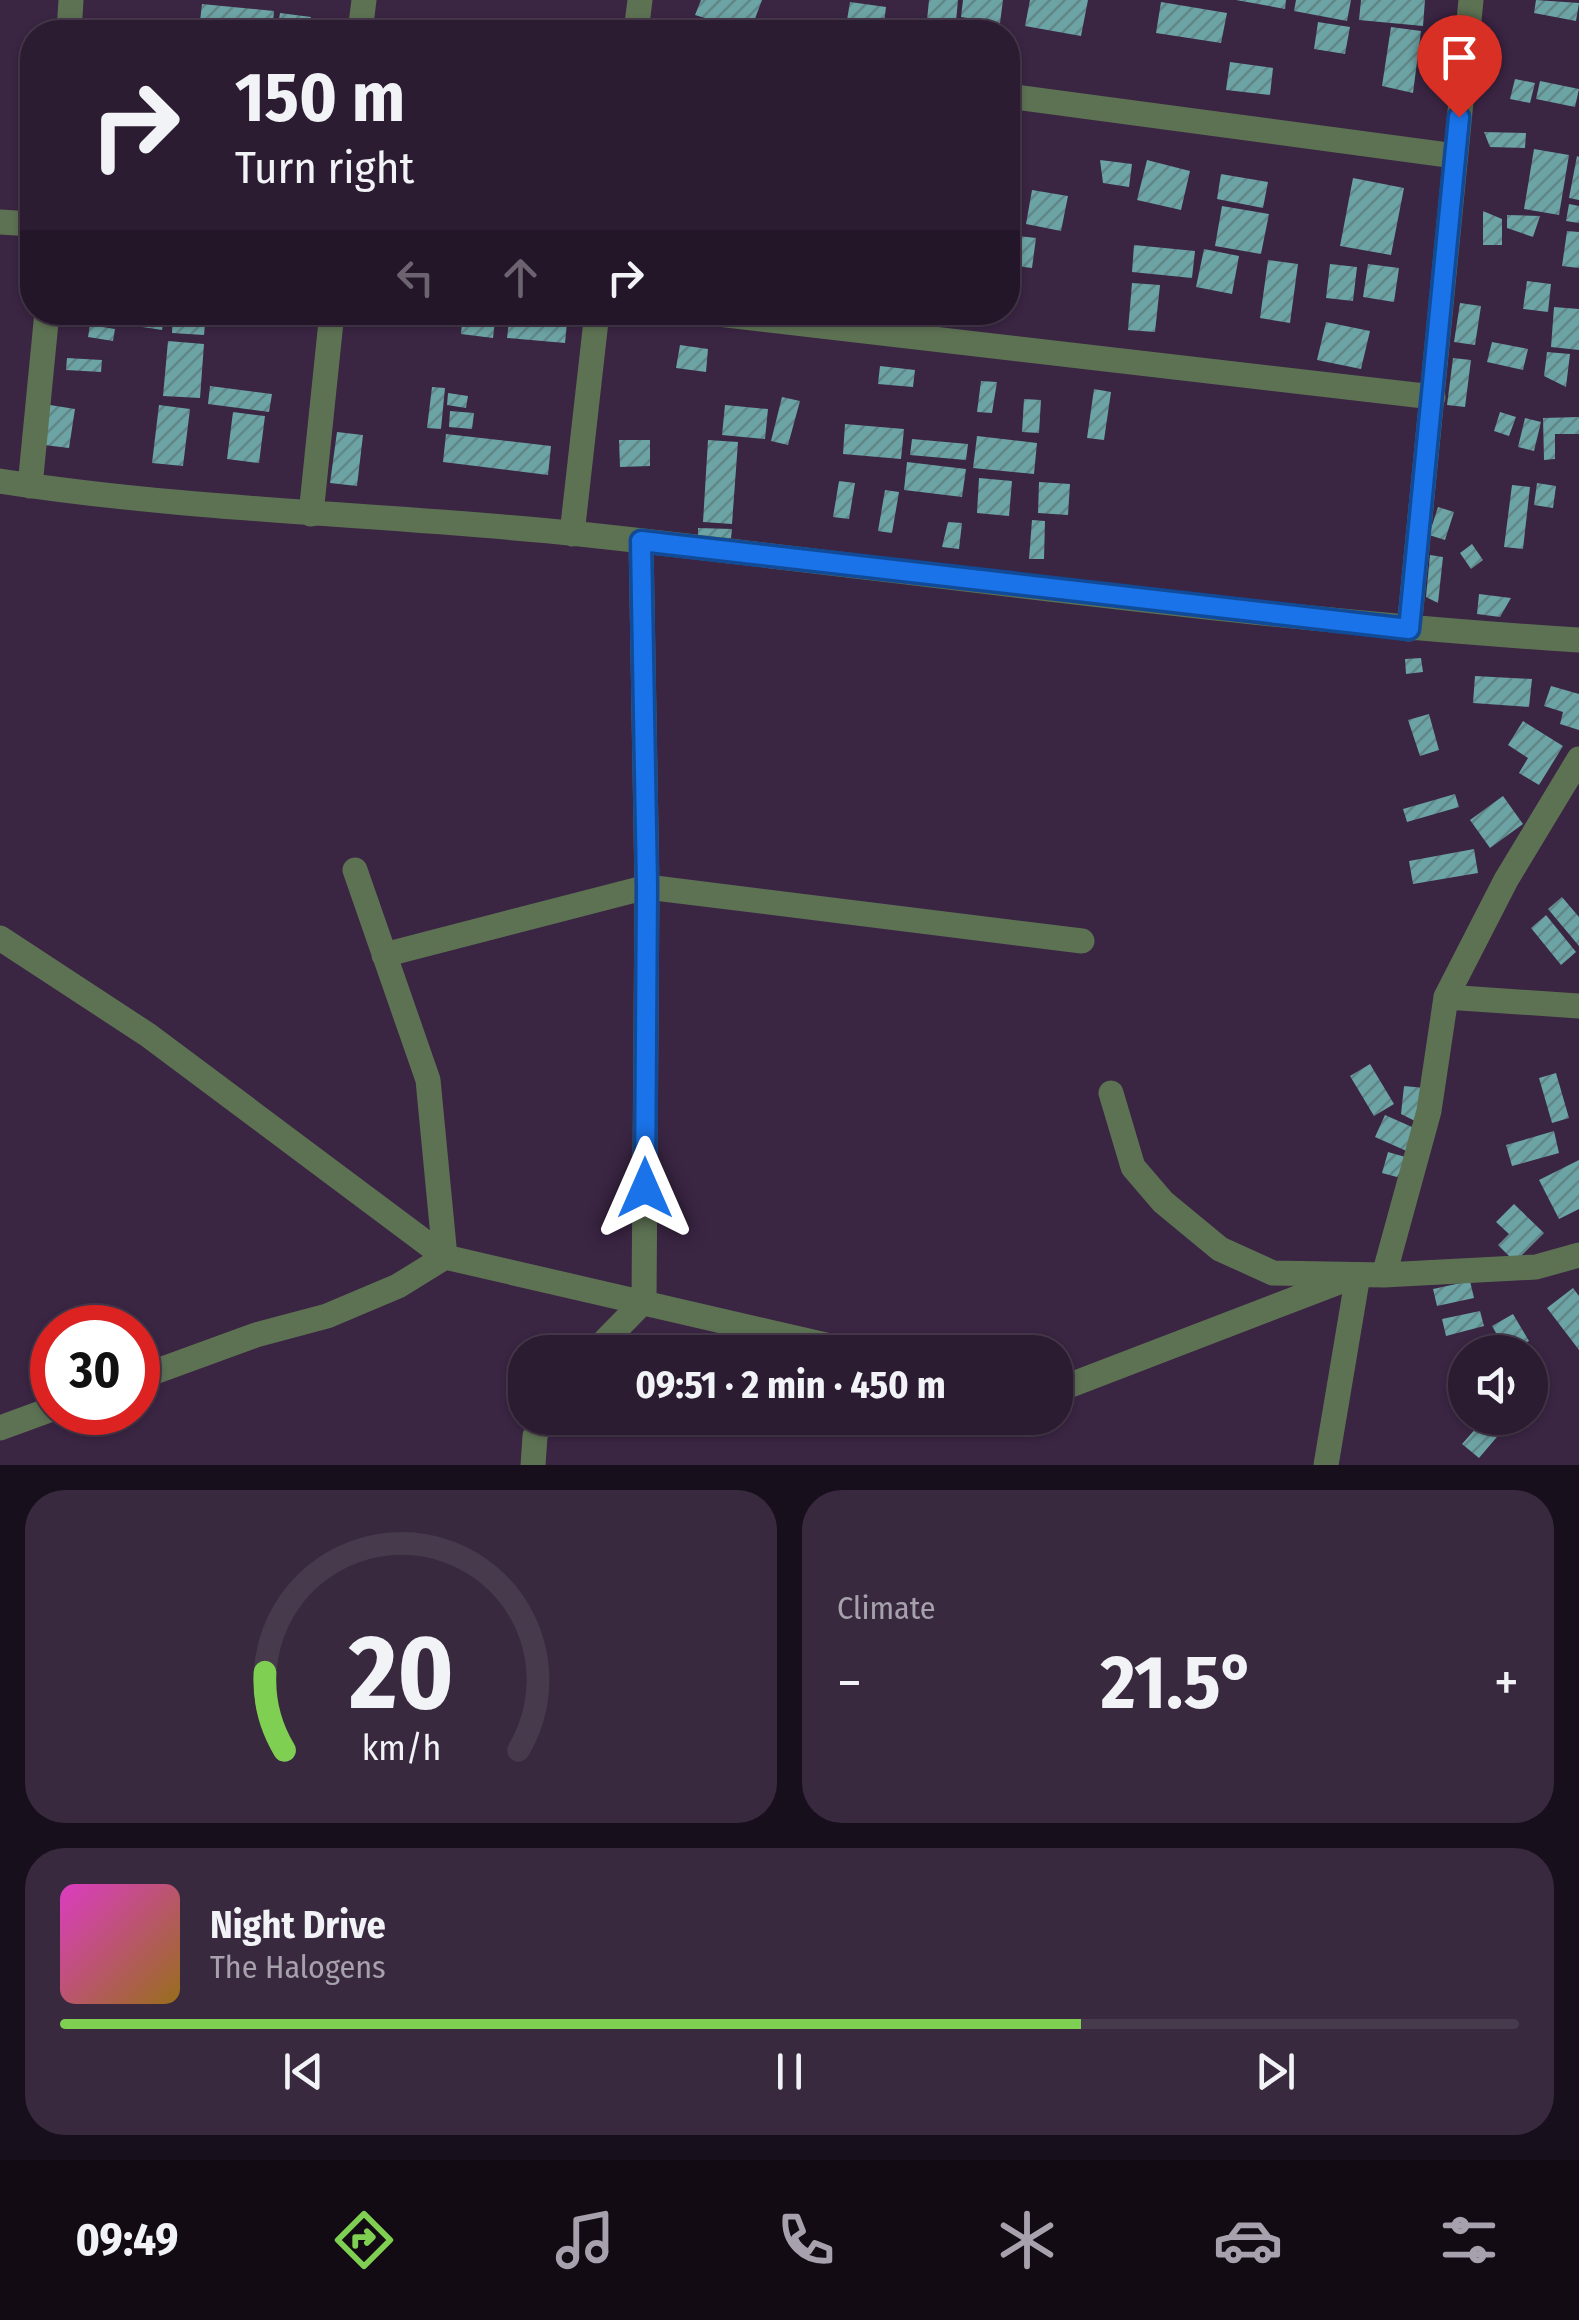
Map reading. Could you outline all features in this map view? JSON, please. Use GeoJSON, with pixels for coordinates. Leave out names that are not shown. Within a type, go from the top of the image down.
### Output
{"type":"FeatureCollection","features":[{"type":"Feature","properties":{"kind":"street"},"geometry":{"type":"LineString","coordinates":[[1409,629],[1471,0]]}},
{"type":"Feature","properties":{"kind":"street"},"geometry":{"type":"LineString","coordinates":[[1020,98],[1455,156]]}},
{"type":"Feature","properties":{"kind":"street"},"geometry":{"type":"LineString","coordinates":[[30,486],[46,325]]}},
{"type":"Feature","properties":{"kind":"street"},"geometry":{"type":"LineString","coordinates":[[311,514],[331,325]]}},
{"type":"Feature","properties":{"kind":"street"},"geometry":{"type":"LineString","coordinates":[[572,534],[596,325]]}},
{"type":"Feature","properties":{"kind":"street"},"geometry":{"type":"LineString","coordinates":[[813,325],[1433,397]]}},
{"type":"Feature","properties":{"kind":"street"},"geometry":{"type":"LineString","coordinates":[[0,482],[311,514],[641,541],[1409,629],[1579,640]]}},
{"type":"Feature","properties":{"kind":"street"},"geometry":{"type":"LineString","coordinates":[[611,1335],[644,1301],[647,886],[641,541]]}},
{"type":"Feature","properties":{"kind":"street"},"geometry":{"type":"LineString","coordinates":[[1326,1465],[1371,1275],[1429,1111],[1446,997],[1506,880],[1577,766]]}},
{"type":"Feature","properties":{"kind":"street"},"geometry":{"type":"LineString","coordinates":[[355,870],[428,1080],[444,1257]]}},
{"type":"Feature","properties":{"kind":"street"},"geometry":{"type":"LineString","coordinates":[[384,954],[647,886],[1082,941]]}},
{"type":"Feature","properties":{"kind":"street"},"geometry":{"type":"LineString","coordinates":[[0,938],[148,1035],[444,1257],[785,1335]]}},
{"type":"Feature","properties":{"kind":"street"},"geometry":{"type":"LineString","coordinates":[[1446,997],[1579,1006]]}},
{"type":"Feature","properties":{"kind":"street"},"geometry":{"type":"LineString","coordinates":[[1111,1093],[1132,1167],[1163,1202],[1220,1250],[1273,1273],[1371,1275],[1536,1268],[1579,1255]]}},
{"type":"Feature","properties":{"kind":"street"},"geometry":{"type":"LineString","coordinates":[[160,1370],[256,1335],[327,1316],[398,1286],[444,1257]]}},
{"type":"Feature","properties":{"kind":"street"},"geometry":{"type":"LineString","coordinates":[[1073,1385],[1371,1275]]}},
{"type":"Feature","properties":{"kind":"street"},"geometry":{"type":"LineString","coordinates":[[0,1428],[30,1417]]}},
{"type":"Feature","properties":{"kind":"street"},"geometry":{"type":"LineString","coordinates":[[533,1465],[535,1435]]}},
{"type":"Feature","properties":{"kind":"building"},"geometry":{"type":"Polygon","coordinates":[[[701,0],[762,0],[754,20],[711,20],[695,15],[701,0]]]}},
{"type":"Feature","properties":{"kind":"building"},"geometry":{"type":"Polygon","coordinates":[[[929,0],[958,0],[956,20],[927,20],[929,0]]]}},
{"type":"Feature","properties":{"kind":"building"},"geometry":{"type":"Polygon","coordinates":[[[963,0],[1003,0],[1000,20],[961,17],[963,0]]]}},
{"type":"Feature","properties":{"kind":"building"},"geometry":{"type":"Polygon","coordinates":[[[1030,0],[1088,0],[1081,36],[1025,26],[1030,0]]]}},
{"type":"Feature","properties":{"kind":"building"},"geometry":{"type":"Polygon","coordinates":[[[1236,0],[1286,0],[1285,9],[1236,0]]]}},
{"type":"Feature","properties":{"kind":"building"},"geometry":{"type":"Polygon","coordinates":[[[1296,0],[1351,0],[1347,21],[1294,11],[1296,0]]]}},
{"type":"Feature","properties":{"kind":"building"},"geometry":{"type":"Polygon","coordinates":[[[1361,0],[1425,0],[1423,26],[1359,20],[1361,0]]]}},
{"type":"Feature","properties":{"kind":"building"},"geometry":{"type":"Polygon","coordinates":[[[1536,0],[1579,3],[1576,21],[1534,13],[1536,0]]]}},
{"type":"Feature","properties":{"kind":"building"},"geometry":{"type":"Polygon","coordinates":[[[850,2],[886,7],[884,20],[847,20],[850,2]]]}},
{"type":"Feature","properties":{"kind":"building"},"geometry":{"type":"Polygon","coordinates":[[[1161,2],[1227,13],[1221,43],[1156,33],[1161,2]]]}},
{"type":"Feature","properties":{"kind":"building"},"geometry":{"type":"Polygon","coordinates":[[[202,4],[274,11],[273,20],[200,20],[202,4]]]}},
{"type":"Feature","properties":{"kind":"building"},"geometry":{"type":"Polygon","coordinates":[[[280,13],[311,17],[311,20],[279,20],[280,13]]]}},
{"type":"Feature","properties":{"kind":"building"},"geometry":{"type":"Polygon","coordinates":[[[1318,22],[1350,27],[1345,54],[1314,49],[1318,22]]]}},
{"type":"Feature","properties":{"kind":"building"},"geometry":{"type":"Polygon","coordinates":[[[1391,27],[1421,31],[1413,93],[1382,86],[1391,27]]]}},
{"type":"Feature","properties":{"kind":"building"},"geometry":{"type":"Polygon","coordinates":[[[1230,62],[1273,68],[1270,95],[1226,90],[1230,62]]]}},
{"type":"Feature","properties":{"kind":"building"},"geometry":{"type":"Polygon","coordinates":[[[1515,79],[1535,83],[1530,103],[1510,99],[1515,79]]]}},
{"type":"Feature","properties":{"kind":"building"},"geometry":{"type":"Polygon","coordinates":[[[1540,81],[1579,89],[1575,107],[1536,99],[1540,81]]]}},
{"type":"Feature","properties":{"kind":"building"},"geometry":{"type":"Polygon","coordinates":[[[1484,132],[1526,133],[1525,148],[1490,147],[1484,132]]]}},
{"type":"Feature","properties":{"kind":"building"},"geometry":{"type":"Polygon","coordinates":[[[1534,149],[1569,155],[1559,215],[1524,209],[1534,149]]]}},
{"type":"Feature","properties":{"kind":"building"},"geometry":{"type":"Polygon","coordinates":[[[1579,157],[1579,200],[1569,198],[1579,157]]]}},
{"type":"Feature","properties":{"kind":"building"},"geometry":{"type":"Polygon","coordinates":[[[1100,160],[1132,164],[1129,187],[1103,183],[1100,160]]]}},
{"type":"Feature","properties":{"kind":"building"},"geometry":{"type":"Polygon","coordinates":[[[1147,160],[1190,171],[1181,210],[1137,200],[1147,160]]]}},
{"type":"Feature","properties":{"kind":"building"},"geometry":{"type":"Polygon","coordinates":[[[1221,174],[1268,182],[1263,208],[1217,199],[1221,174]]]}},
{"type":"Feature","properties":{"kind":"building"},"geometry":{"type":"Polygon","coordinates":[[[1353,178],[1404,188],[1391,255],[1340,246],[1353,178]]]}},
{"type":"Feature","properties":{"kind":"building"},"geometry":{"type":"Polygon","coordinates":[[[1032,190],[1068,196],[1061,231],[1026,224],[1032,190]]]}},
{"type":"Feature","properties":{"kind":"building"},"geometry":{"type":"Polygon","coordinates":[[[1569,204],[1579,206],[1579,223],[1566,221],[1569,204]]]}},
{"type":"Feature","properties":{"kind":"building"},"geometry":{"type":"Polygon","coordinates":[[[1222,206],[1269,214],[1261,254],[1215,246],[1222,206]]]}},
{"type":"Feature","properties":{"kind":"building"},"geometry":{"type":"Polygon","coordinates":[[[1483,211],[1502,219],[1502,245],[1483,245],[1483,211]]]}},
{"type":"Feature","properties":{"kind":"building"},"geometry":{"type":"Polygon","coordinates":[[[1507,215],[1540,216],[1533,237],[1507,228],[1507,215]]]}},
{"type":"Feature","properties":{"kind":"building"},"geometry":{"type":"Polygon","coordinates":[[[1567,231],[1579,232],[1579,268],[1562,266],[1567,231]]]}},
{"type":"Feature","properties":{"kind":"building"},"geometry":{"type":"Polygon","coordinates":[[[1020,236],[1036,238],[1032,268],[1020,266],[1020,236]]]}},
{"type":"Feature","properties":{"kind":"building"},"geometry":{"type":"Polygon","coordinates":[[[1134,245],[1195,251],[1192,278],[1132,272],[1134,245]]]}},
{"type":"Feature","properties":{"kind":"building"},"geometry":{"type":"Polygon","coordinates":[[[1204,249],[1239,256],[1232,294],[1196,287],[1204,249]]]}},
{"type":"Feature","properties":{"kind":"building"},"geometry":{"type":"Polygon","coordinates":[[[1268,260],[1298,264],[1290,323],[1260,318],[1268,260]]]}},
{"type":"Feature","properties":{"kind":"building"},"geometry":{"type":"Polygon","coordinates":[[[1330,264],[1357,267],[1353,301],[1326,298],[1330,264]]]}},
{"type":"Feature","properties":{"kind":"building"},"geometry":{"type":"Polygon","coordinates":[[[1368,264],[1399,268],[1394,302],[1363,297],[1368,264]]]}},
{"type":"Feature","properties":{"kind":"building"},"geometry":{"type":"Polygon","coordinates":[[[1527,281],[1551,284],[1548,312],[1523,309],[1527,281]]]}},
{"type":"Feature","properties":{"kind":"building"},"geometry":{"type":"Polygon","coordinates":[[[1132,283],[1160,285],[1155,332],[1128,330],[1132,283]]]}},
{"type":"Feature","properties":{"kind":"building"},"geometry":{"type":"Polygon","coordinates":[[[1460,303],[1481,306],[1475,345],[1454,342],[1460,303]]]}},
{"type":"Feature","properties":{"kind":"building"},"geometry":{"type":"Polygon","coordinates":[[[1554,307],[1579,309],[1579,350],[1551,347],[1554,307]]]}},
{"type":"Feature","properties":{"kind":"building"},"geometry":{"type":"Polygon","coordinates":[[[1326,322],[1370,331],[1361,369],[1317,360],[1326,322]]]}},
{"type":"Feature","properties":{"kind":"building"},"geometry":{"type":"Polygon","coordinates":[[[90,325],[115,329],[113,341],[88,337],[90,325]]]}},
{"type":"Feature","properties":{"kind":"building"},"geometry":{"type":"Polygon","coordinates":[[[136,325],[163,325],[162,330],[136,325]]]}},
{"type":"Feature","properties":{"kind":"building"},"geometry":{"type":"Polygon","coordinates":[[[172,325],[205,325],[204,335],[172,333],[172,325]]]}},
{"type":"Feature","properties":{"kind":"building"},"geometry":{"type":"Polygon","coordinates":[[[462,325],[494,325],[493,338],[461,334],[462,325]]]}},
{"type":"Feature","properties":{"kind":"building"},"geometry":{"type":"Polygon","coordinates":[[[508,325],[567,325],[565,343],[507,338],[508,325]]]}},
{"type":"Feature","properties":{"kind":"building"},"geometry":{"type":"Polygon","coordinates":[[[168,341],[204,344],[200,398],[163,396],[168,341]]]}},
{"type":"Feature","properties":{"kind":"building"},"geometry":{"type":"Polygon","coordinates":[[[1492,342],[1528,349],[1523,370],[1487,362],[1492,342]]]}},
{"type":"Feature","properties":{"kind":"building"},"geometry":{"type":"Polygon","coordinates":[[[680,345],[708,349],[706,372],[676,368],[680,345]]]}},
{"type":"Feature","properties":{"kind":"building"},"geometry":{"type":"Polygon","coordinates":[[[1547,352],[1570,354],[1566,387],[1544,376],[1547,352]]]}},
{"type":"Feature","properties":{"kind":"building"},"geometry":{"type":"Polygon","coordinates":[[[67,358],[102,360],[101,372],[66,370],[67,358]]]}},
{"type":"Feature","properties":{"kind":"building"},"geometry":{"type":"Polygon","coordinates":[[[1453,358],[1471,360],[1465,407],[1447,405],[1453,358]]]}},
{"type":"Feature","properties":{"kind":"building"},"geometry":{"type":"Polygon","coordinates":[[[880,366],[915,370],[913,387],[878,384],[880,366]]]}},
{"type":"Feature","properties":{"kind":"building"},"geometry":{"type":"Polygon","coordinates":[[[981,381],[997,382],[992,413],[977,412],[981,381]]]}},
{"type":"Feature","properties":{"kind":"building"},"geometry":{"type":"Polygon","coordinates":[[[210,386],[272,394],[269,412],[208,404],[210,386]]]}},
{"type":"Feature","properties":{"kind":"building"},"geometry":{"type":"Polygon","coordinates":[[[432,387],[445,388],[441,429],[427,428],[432,387]]]}},
{"type":"Feature","properties":{"kind":"building"},"geometry":{"type":"Polygon","coordinates":[[[1094,389],[1111,392],[1104,440],[1087,438],[1094,389]]]}},
{"type":"Feature","properties":{"kind":"building"},"geometry":{"type":"Polygon","coordinates":[[[448,393],[468,396],[466,408],[447,405],[448,393]]]}},
{"type":"Feature","properties":{"kind":"building"},"geometry":{"type":"Polygon","coordinates":[[[782,397],[800,401],[788,445],[771,441],[782,397]]]}},
{"type":"Feature","properties":{"kind":"building"},"geometry":{"type":"Polygon","coordinates":[[[1024,399],[1041,400],[1039,433],[1022,432],[1024,399]]]}},
{"type":"Feature","properties":{"kind":"building"},"geometry":{"type":"Polygon","coordinates":[[[50,405],[75,409],[69,448],[44,445],[50,405]]]}},
{"type":"Feature","properties":{"kind":"building"},"geometry":{"type":"Polygon","coordinates":[[[159,405],[190,409],[183,466],[152,463],[159,405]]]}},
{"type":"Feature","properties":{"kind":"building"},"geometry":{"type":"Polygon","coordinates":[[[725,405],[768,409],[765,439],[722,435],[725,405]]]}},
{"type":"Feature","properties":{"kind":"building"},"geometry":{"type":"Polygon","coordinates":[[[450,411],[474,413],[472,429],[449,427],[450,411]]]}},
{"type":"Feature","properties":{"kind":"building"},"geometry":{"type":"Polygon","coordinates":[[[233,412],[265,416],[259,463],[227,459],[233,412]]]}},
{"type":"Feature","properties":{"kind":"building"},"geometry":{"type":"Polygon","coordinates":[[[1500,412],[1516,417],[1509,436],[1494,431],[1500,412]]]}},
{"type":"Feature","properties":{"kind":"building"},"geometry":{"type":"Polygon","coordinates":[[[1579,417],[1579,434],[1555,434],[1555,459],[1544,460],[1543,418],[1579,417]]]}},
{"type":"Feature","properties":{"kind":"building"},"geometry":{"type":"Polygon","coordinates":[[[1525,418],[1541,422],[1534,451],[1518,447],[1525,418]]]}},
{"type":"Feature","properties":{"kind":"building"},"geometry":{"type":"Polygon","coordinates":[[[845,424],[904,429],[901,459],[843,454],[845,424]]]}},
{"type":"Feature","properties":{"kind":"building"},"geometry":{"type":"Polygon","coordinates":[[[337,432],[363,435],[357,486],[330,483],[337,432]]]}},
{"type":"Feature","properties":{"kind":"building"},"geometry":{"type":"Polygon","coordinates":[[[446,434],[551,446],[548,475],[443,462],[446,434]]]}},
{"type":"Feature","properties":{"kind":"building"},"geometry":{"type":"Polygon","coordinates":[[[977,436],[1037,443],[1034,474],[973,468],[977,436]]]}},
{"type":"Feature","properties":{"kind":"building"},"geometry":{"type":"Polygon","coordinates":[[[912,439],[968,444],[966,460],[910,455],[912,439]]]}},
{"type":"Feature","properties":{"kind":"building"},"geometry":{"type":"Polygon","coordinates":[[[619,440],[650,440],[650,466],[620,467],[619,440]]]}},
{"type":"Feature","properties":{"kind":"building"},"geometry":{"type":"Polygon","coordinates":[[[708,440],[738,442],[732,524],[703,522],[708,440]]]}},
{"type":"Feature","properties":{"kind":"building"},"geometry":{"type":"Polygon","coordinates":[[[907,462],[966,469],[962,497],[904,490],[907,462]]]}},
{"type":"Feature","properties":{"kind":"building"},"geometry":{"type":"Polygon","coordinates":[[[979,478],[1012,481],[1009,516],[977,513],[979,478]]]}},
{"type":"Feature","properties":{"kind":"building"},"geometry":{"type":"Polygon","coordinates":[[[839,481],[855,483],[849,519],[833,517],[839,481]]]}},
{"type":"Feature","properties":{"kind":"building"},"geometry":{"type":"Polygon","coordinates":[[[1039,482],[1070,484],[1068,515],[1038,513],[1039,482]]]}},
{"type":"Feature","properties":{"kind":"building"},"geometry":{"type":"Polygon","coordinates":[[[1537,483],[1556,486],[1553,508],[1534,505],[1537,483]]]}},
{"type":"Feature","properties":{"kind":"building"},"geometry":{"type":"Polygon","coordinates":[[[1512,485],[1530,487],[1523,549],[1504,547],[1512,485]]]}},
{"type":"Feature","properties":{"kind":"building"},"geometry":{"type":"Polygon","coordinates":[[[885,490],[899,492],[892,533],[878,531],[885,490]]]}},
{"type":"Feature","properties":{"kind":"building"},"geometry":{"type":"Polygon","coordinates":[[[1438,507],[1454,512],[1445,540],[1429,535],[1438,507]]]}},
{"type":"Feature","properties":{"kind":"building"},"geometry":{"type":"Polygon","coordinates":[[[1032,520],[1045,521],[1044,559],[1029,559],[1032,520]]]}},
{"type":"Feature","properties":{"kind":"building"},"geometry":{"type":"Polygon","coordinates":[[[948,522],[962,523],[959,549],[942,547],[948,522]]]}},
{"type":"Feature","properties":{"kind":"building"},"geometry":{"type":"Polygon","coordinates":[[[698,528],[732,529],[731,538],[698,537],[698,528]]]}},
{"type":"Feature","properties":{"kind":"building"},"geometry":{"type":"Polygon","coordinates":[[[1472,544],[1483,560],[1471,569],[1460,553],[1472,544]]]}},
{"type":"Feature","properties":{"kind":"building"},"geometry":{"type":"Polygon","coordinates":[[[1430,555],[1443,557],[1438,603],[1426,597],[1430,555]]]}},
{"type":"Feature","properties":{"kind":"building"},"geometry":{"type":"Polygon","coordinates":[[[1479,594],[1511,598],[1500,617],[1477,614],[1479,594]]]}},
{"type":"Feature","properties":{"kind":"building"},"geometry":{"type":"Polygon","coordinates":[[[1421,658],[1423,672],[1406,674],[1405,659],[1421,658]]]}},
{"type":"Feature","properties":{"kind":"building"},"geometry":{"type":"Polygon","coordinates":[[[1475,676],[1532,679],[1529,707],[1473,703],[1475,676]]]}},
{"type":"Feature","properties":{"kind":"building"},"geometry":{"type":"Polygon","coordinates":[[[1551,686],[1579,694],[1579,730],[1560,724],[1563,712],[1544,706],[1551,686]]]}},
{"type":"Feature","properties":{"kind":"building"},"geometry":{"type":"Polygon","coordinates":[[[1429,714],[1439,750],[1420,756],[1408,720],[1429,714]]]}},
{"type":"Feature","properties":{"kind":"building"},"geometry":{"type":"Polygon","coordinates":[[[1523,721],[1563,746],[1539,785],[1519,773],[1528,758],[1508,745],[1523,721]]]}},
{"type":"Feature","properties":{"kind":"building"},"geometry":{"type":"Polygon","coordinates":[[[1455,794],[1459,807],[1407,822],[1403,809],[1455,794]]]}},
{"type":"Feature","properties":{"kind":"building"},"geometry":{"type":"Polygon","coordinates":[[[1503,796],[1523,824],[1490,848],[1470,820],[1503,796]]]}},
{"type":"Feature","properties":{"kind":"building"},"geometry":{"type":"Polygon","coordinates":[[[1474,849],[1478,873],[1413,884],[1409,861],[1474,849]]]}},
{"type":"Feature","properties":{"kind":"building"},"geometry":{"type":"Polygon","coordinates":[[[1562,897],[1579,917],[1579,946],[1548,909],[1562,897]]]}},
{"type":"Feature","properties":{"kind":"building"},"geometry":{"type":"Polygon","coordinates":[[[1546,915],[1576,952],[1561,965],[1531,928],[1546,915]]]}},
{"type":"Feature","properties":{"kind":"building"},"geometry":{"type":"Polygon","coordinates":[[[1370,1064],[1394,1104],[1374,1116],[1350,1076],[1370,1064]]]}},
{"type":"Feature","properties":{"kind":"building"},"geometry":{"type":"Polygon","coordinates":[[[1556,1073],[1569,1118],[1552,1123],[1539,1078],[1556,1073]]]}},
{"type":"Feature","properties":{"kind":"building"},"geometry":{"type":"Polygon","coordinates":[[[1404,1086],[1425,1088],[1421,1124],[1401,1114],[1404,1086]]]}},
{"type":"Feature","properties":{"kind":"building"},"geometry":{"type":"Polygon","coordinates":[[[1385,1115],[1421,1131],[1411,1153],[1375,1137],[1385,1115]]]}},
{"type":"Feature","properties":{"kind":"building"},"geometry":{"type":"Polygon","coordinates":[[[1554,1131],[1559,1153],[1512,1166],[1506,1145],[1554,1131]]]}},
{"type":"Feature","properties":{"kind":"building"},"geometry":{"type":"Polygon","coordinates":[[[1388,1152],[1409,1158],[1397,1177],[1382,1173],[1388,1152]]]}},
{"type":"Feature","properties":{"kind":"building"},"geometry":{"type":"Polygon","coordinates":[[[1579,1160],[1579,1209],[1559,1219],[1539,1180],[1579,1160]]]}},
{"type":"Feature","properties":{"kind":"building"},"geometry":{"type":"Polygon","coordinates":[[[1514,1204],[1544,1233],[1515,1262],[1498,1245],[1509,1234],[1496,1222],[1514,1204]]]}},
{"type":"Feature","properties":{"kind":"building"},"geometry":{"type":"Polygon","coordinates":[[[1470,1281],[1474,1298],[1437,1306],[1433,1289],[1470,1281]]]}},
{"type":"Feature","properties":{"kind":"building"},"geometry":{"type":"Polygon","coordinates":[[[1573,1288],[1579,1296],[1579,1350],[1547,1308],[1573,1288]]]}},
{"type":"Feature","properties":{"kind":"building"},"geometry":{"type":"Polygon","coordinates":[[[1480,1311],[1484,1326],[1446,1336],[1442,1319],[1480,1311]]]}},
{"type":"Feature","properties":{"kind":"building"},"geometry":{"type":"Polygon","coordinates":[[[1513,1314],[1525,1335],[1497,1335],[1492,1326],[1513,1314]]]}},
{"type":"Feature","properties":{"kind":"building"},"geometry":{"type":"Polygon","coordinates":[[[1470,1435],[1499,1435],[1479,1458],[1462,1444],[1470,1435]]]}},
{"type":"Feature","properties":{"kind":"route"},"geometry":{"type":"LineString","coordinates":[[645,1188],[647,886],[641,541],[1409,629],[1459,117]]}}]}
